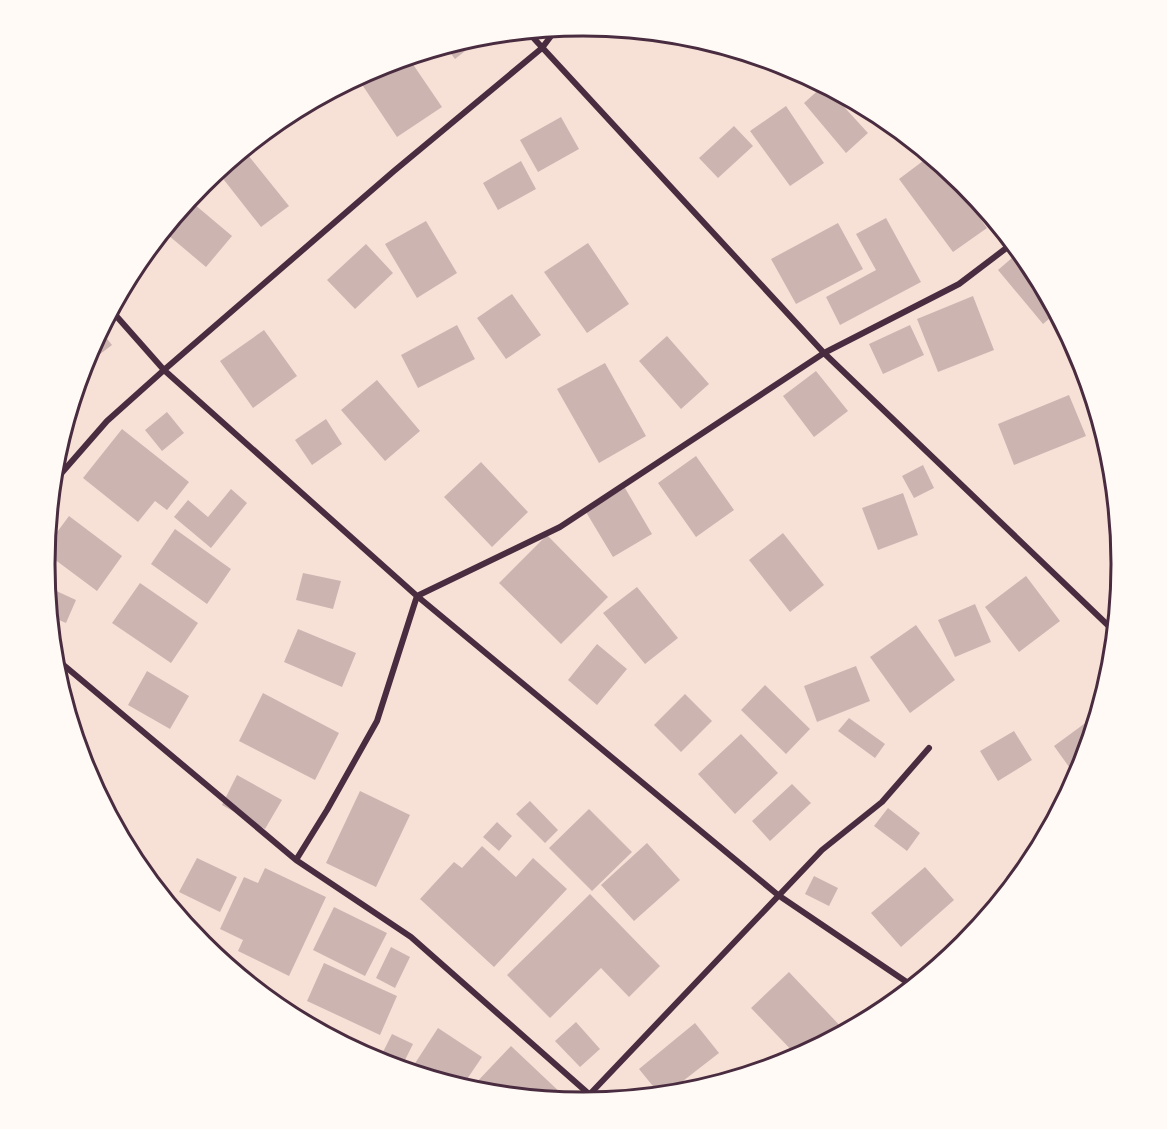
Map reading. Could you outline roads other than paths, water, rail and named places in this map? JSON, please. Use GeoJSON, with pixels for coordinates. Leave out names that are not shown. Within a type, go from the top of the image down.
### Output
{"type":"FeatureCollection","features":[{"type":"Feature","properties":{"kind":"street"},"geometry":{"type":"LineString","coordinates":[[64,470],[107,420],[394,171],[542,48],[550,37]]}},
{"type":"Feature","properties":{"kind":"street"},"geometry":{"type":"LineString","coordinates":[[534,39],[824,353],[1108,625]]}},
{"type":"Feature","properties":{"kind":"street"},"geometry":{"type":"LineString","coordinates":[[296,860],[377,721],[417,596],[560,527],[824,353],[959,284],[1007,248]]}},
{"type":"Feature","properties":{"kind":"street"},"geometry":{"type":"LineString","coordinates":[[117,317],[164,370],[417,596],[778,895],[907,982]]}},
{"type":"Feature","properties":{"kind":"street"},"geometry":{"type":"LineString","coordinates":[[65,666],[296,860],[411,937],[589,1093]]}},
{"type":"Feature","properties":{"kind":"street"},"geometry":{"type":"LineString","coordinates":[[591,1093],[822,850],[882,802],[929,747]]}}]}
